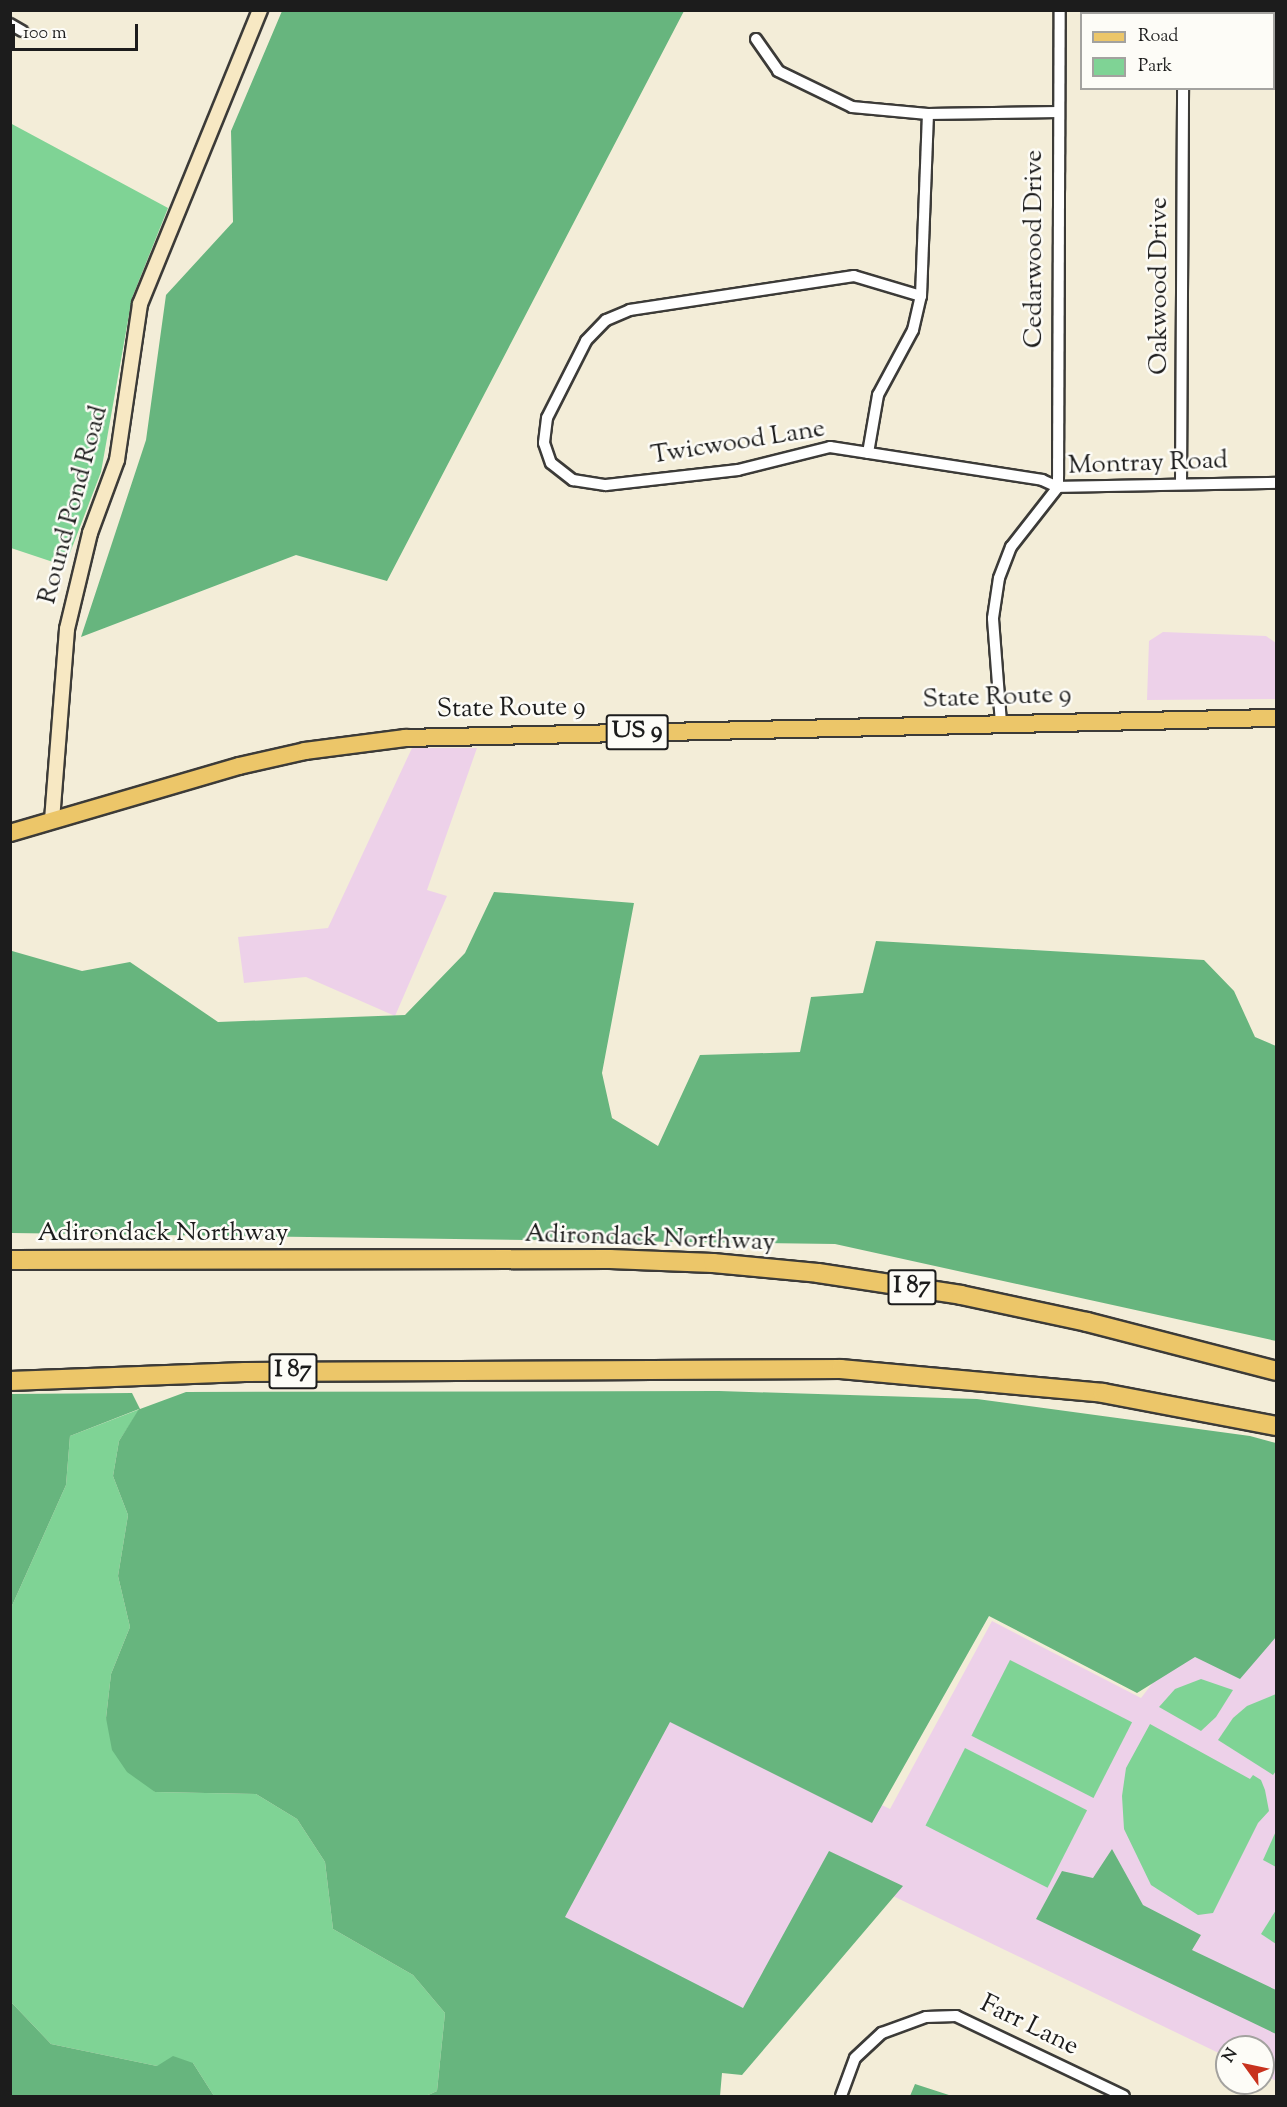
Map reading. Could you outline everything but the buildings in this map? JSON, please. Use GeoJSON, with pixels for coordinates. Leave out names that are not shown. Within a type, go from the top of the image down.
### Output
{"type":"FeatureCollection","features":[{"type":"Feature","properties":{"kind":"highway","name":"Adirondack Northway"},"geometry":{"type":"LineString","coordinates":[[10,1260],[610,1259],[713,1263],[819,1273],[961,1295],[1087,1322],[1276,1371]]}},
{"type":"Feature","properties":{"kind":"highway","name":"I 87"},"geometry":{"type":"LineString","coordinates":[[10,1381],[245,1372],[841,1369],[1104,1393],[1276,1426]]}},
{"type":"Feature","properties":{"kind":"main road","name":"State Route 9"},"geometry":{"type":"LineString","coordinates":[[10,833],[239,766],[305,751],[405,738],[1276,718]]}},
{"type":"Feature","properties":{"kind":"street","name":"Round Pond Road"},"geometry":{"type":"LineString","coordinates":[[52,820],[67,629],[90,533],[117,460],[140,304],[260,10]]}},
{"type":"Feature","properties":{"kind":"street","name":"Cedarwood Drive"},"geometry":{"type":"LineString","coordinates":[[1058,487],[1060,10]]}},
{"type":"Feature","properties":{"kind":"street"},"geometry":{"type":"LineString","coordinates":[[10,24],[22,31]]}},
{"type":"Feature","properties":{"kind":"street"},"geometry":{"type":"LineString","coordinates":[[756,39],[778,71],[852,107],[885,113],[1059,112]]}},
{"type":"Feature","properties":{"kind":"street","name":"Oakwood Drive"},"geometry":{"type":"LineString","coordinates":[[1181,484],[1183,90]]}},
{"type":"Feature","properties":{"kind":"street"},"geometry":{"type":"LineString","coordinates":[[868,453],[878,395],[913,330],[921,296],[928,114]]}},
{"type":"Feature","properties":{"kind":"street","name":"Twicwood Lane"},"geometry":{"type":"LineString","coordinates":[[921,296],[854,276],[630,310],[606,320],[586,341],[547,418],[544,443],[551,463],[573,480],[606,485],[738,470],[830,447],[1042,480],[1058,487]]}},
{"type":"Feature","properties":{"kind":"street","name":"Montray Road"},"geometry":{"type":"LineString","coordinates":[[1001,723],[993,618],[999,578],[1011,547],[1058,487],[1276,483]]}},
{"type":"Feature","properties":{"kind":"street","name":"Farr Lane"},"geometry":{"type":"LineString","coordinates":[[841,2097],[855,2058],[882,2033],[926,2018],[956,2016],[1124,2097]]}},
{"type":"Feature","properties":{"kind":"shaded area"},"geometry":{"type":"Polygon","coordinates":[[[1163,632],[1266,636],[1276,643],[1276,699],[1147,700],[1149,641],[1163,632]]]}},
{"type":"Feature","properties":{"kind":"shaded area"},"geometry":{"type":"Polygon","coordinates":[[[412,748],[477,748],[427,890],[447,896],[395,1016],[306,977],[244,983],[238,937],[328,928],[412,748]]]}},
{"type":"Feature","properties":{"kind":"shaded area"},"geometry":{"type":"Polygon","coordinates":[[[992,1621],[1141,1698],[1185,1641],[1276,1630],[1276,2081],[1275,2035],[1215,2035],[1215,2051],[839,1870],[753,2033],[539,1932],[666,1699],[890,1809],[992,1621]]]}},
{"type":"Feature","properties":{"kind":"green space"},"geometry":{"type":"Polygon","coordinates":[[[282,11],[684,11],[387,581],[296,555],[81,637],[146,440],[166,295],[233,222],[231,131],[282,11]]]}},
{"type":"Feature","properties":{"kind":"green space"},"geometry":{"type":"Polygon","coordinates":[[[10,123],[168,208],[132,298],[101,472],[65,566],[11,548],[10,123]]]}},
{"type":"Feature","properties":{"kind":"green space"},"geometry":{"type":"Polygon","coordinates":[[[494,892],[634,903],[602,1073],[612,1118],[658,1146],[700,1055],[800,1052],[811,997],[863,993],[876,941],[1204,960],[1234,991],[1255,1037],[1276,1046],[1276,1341],[835,1244],[11,1233],[12,951],[82,971],[130,962],[218,1022],[405,1015],[465,953],[494,892]]]}},
{"type":"Feature","properties":{"kind":"green space"},"geometry":{"type":"Polygon","coordinates":[[[719,1391],[977,1399],[1250,1436],[1276,1443],[1276,1637],[1240,1679],[1195,1657],[1137,1693],[989,1616],[872,1823],[670,1722],[565,1917],[743,2008],[829,1851],[903,1886],[742,2075],[722,2073],[720,2096],[426,2096],[437,2091],[445,2013],[413,1975],[333,1929],[325,1862],[297,1819],[256,1794],[155,1792],[127,1772],[112,1750],[106,1718],[111,1674],[130,1627],[118,1576],[128,1515],[113,1476],[119,1441],[139,1409],[70,1436],[66,1485],[11,1608],[11,1394],[132,1393],[140,1409],[186,1392],[719,1391]]]}},
{"type":"Feature","properties":{"kind":"green space"},"geometry":{"type":"Polygon","coordinates":[[[140,1409],[119,1441],[113,1476],[128,1515],[118,1576],[130,1627],[111,1674],[106,1718],[155,1792],[256,1794],[297,1819],[325,1862],[333,1929],[413,1975],[445,2013],[437,2091],[426,2096],[214,2096],[193,2063],[157,2066],[51,2044],[11,2002],[11,1608],[66,1485],[70,1436],[140,1409]]]}},
{"type":"Feature","properties":{"kind":"green space"},"geometry":{"type":"Polygon","coordinates":[[[1010,1660],[1132,1722],[1093,1798],[971,1736],[1010,1660]]]}},
{"type":"Feature","properties":{"kind":"green space"},"geometry":{"type":"Polygon","coordinates":[[[1201,1679],[1233,1690],[1216,1717],[1201,1731],[1159,1707],[1175,1689],[1201,1679]]]}},
{"type":"Feature","properties":{"kind":"green space"},"geometry":{"type":"Polygon","coordinates":[[[1276,1694],[1276,1771],[1273,1775],[1218,1740],[1233,1718],[1247,1706],[1276,1694]]]}},
{"type":"Feature","properties":{"kind":"green space"},"geometry":{"type":"Polygon","coordinates":[[[1150,1724],[1250,1779],[1253,1775],[1261,1780],[1265,1790],[1269,1811],[1258,1823],[1213,1913],[1198,1915],[1151,1885],[1124,1829],[1122,1796],[1126,1768],[1150,1724]]]}},
{"type":"Feature","properties":{"kind":"green space"},"geometry":{"type":"Polygon","coordinates":[[[965,1748],[1087,1810],[1048,1888],[926,1826],[965,1748]]]}},
{"type":"Feature","properties":{"kind":"green space"},"geometry":{"type":"Polygon","coordinates":[[[1276,1831],[1276,1867],[1263,1860],[1276,1831]]]}},
{"type":"Feature","properties":{"kind":"green space"},"geometry":{"type":"Polygon","coordinates":[[[1112,1849],[1143,1905],[1201,1935],[1192,1950],[1276,1990],[1276,2034],[1036,1919],[1062,1871],[1093,1878],[1112,1849]]]}},
{"type":"Feature","properties":{"kind":"green space"},"geometry":{"type":"Polygon","coordinates":[[[1276,1910],[1276,1944],[1261,1934],[1276,1910]]]}},
{"type":"Feature","properties":{"kind":"green space"},"geometry":{"type":"Polygon","coordinates":[[[11,2002],[51,2044],[157,2066],[173,2056],[193,2063],[214,2096],[11,2096],[11,2002]]]}},
{"type":"Feature","properties":{"kind":"green space"},"geometry":{"type":"Polygon","coordinates":[[[915,2084],[952,2096],[910,2096],[915,2084]]]}}]}
